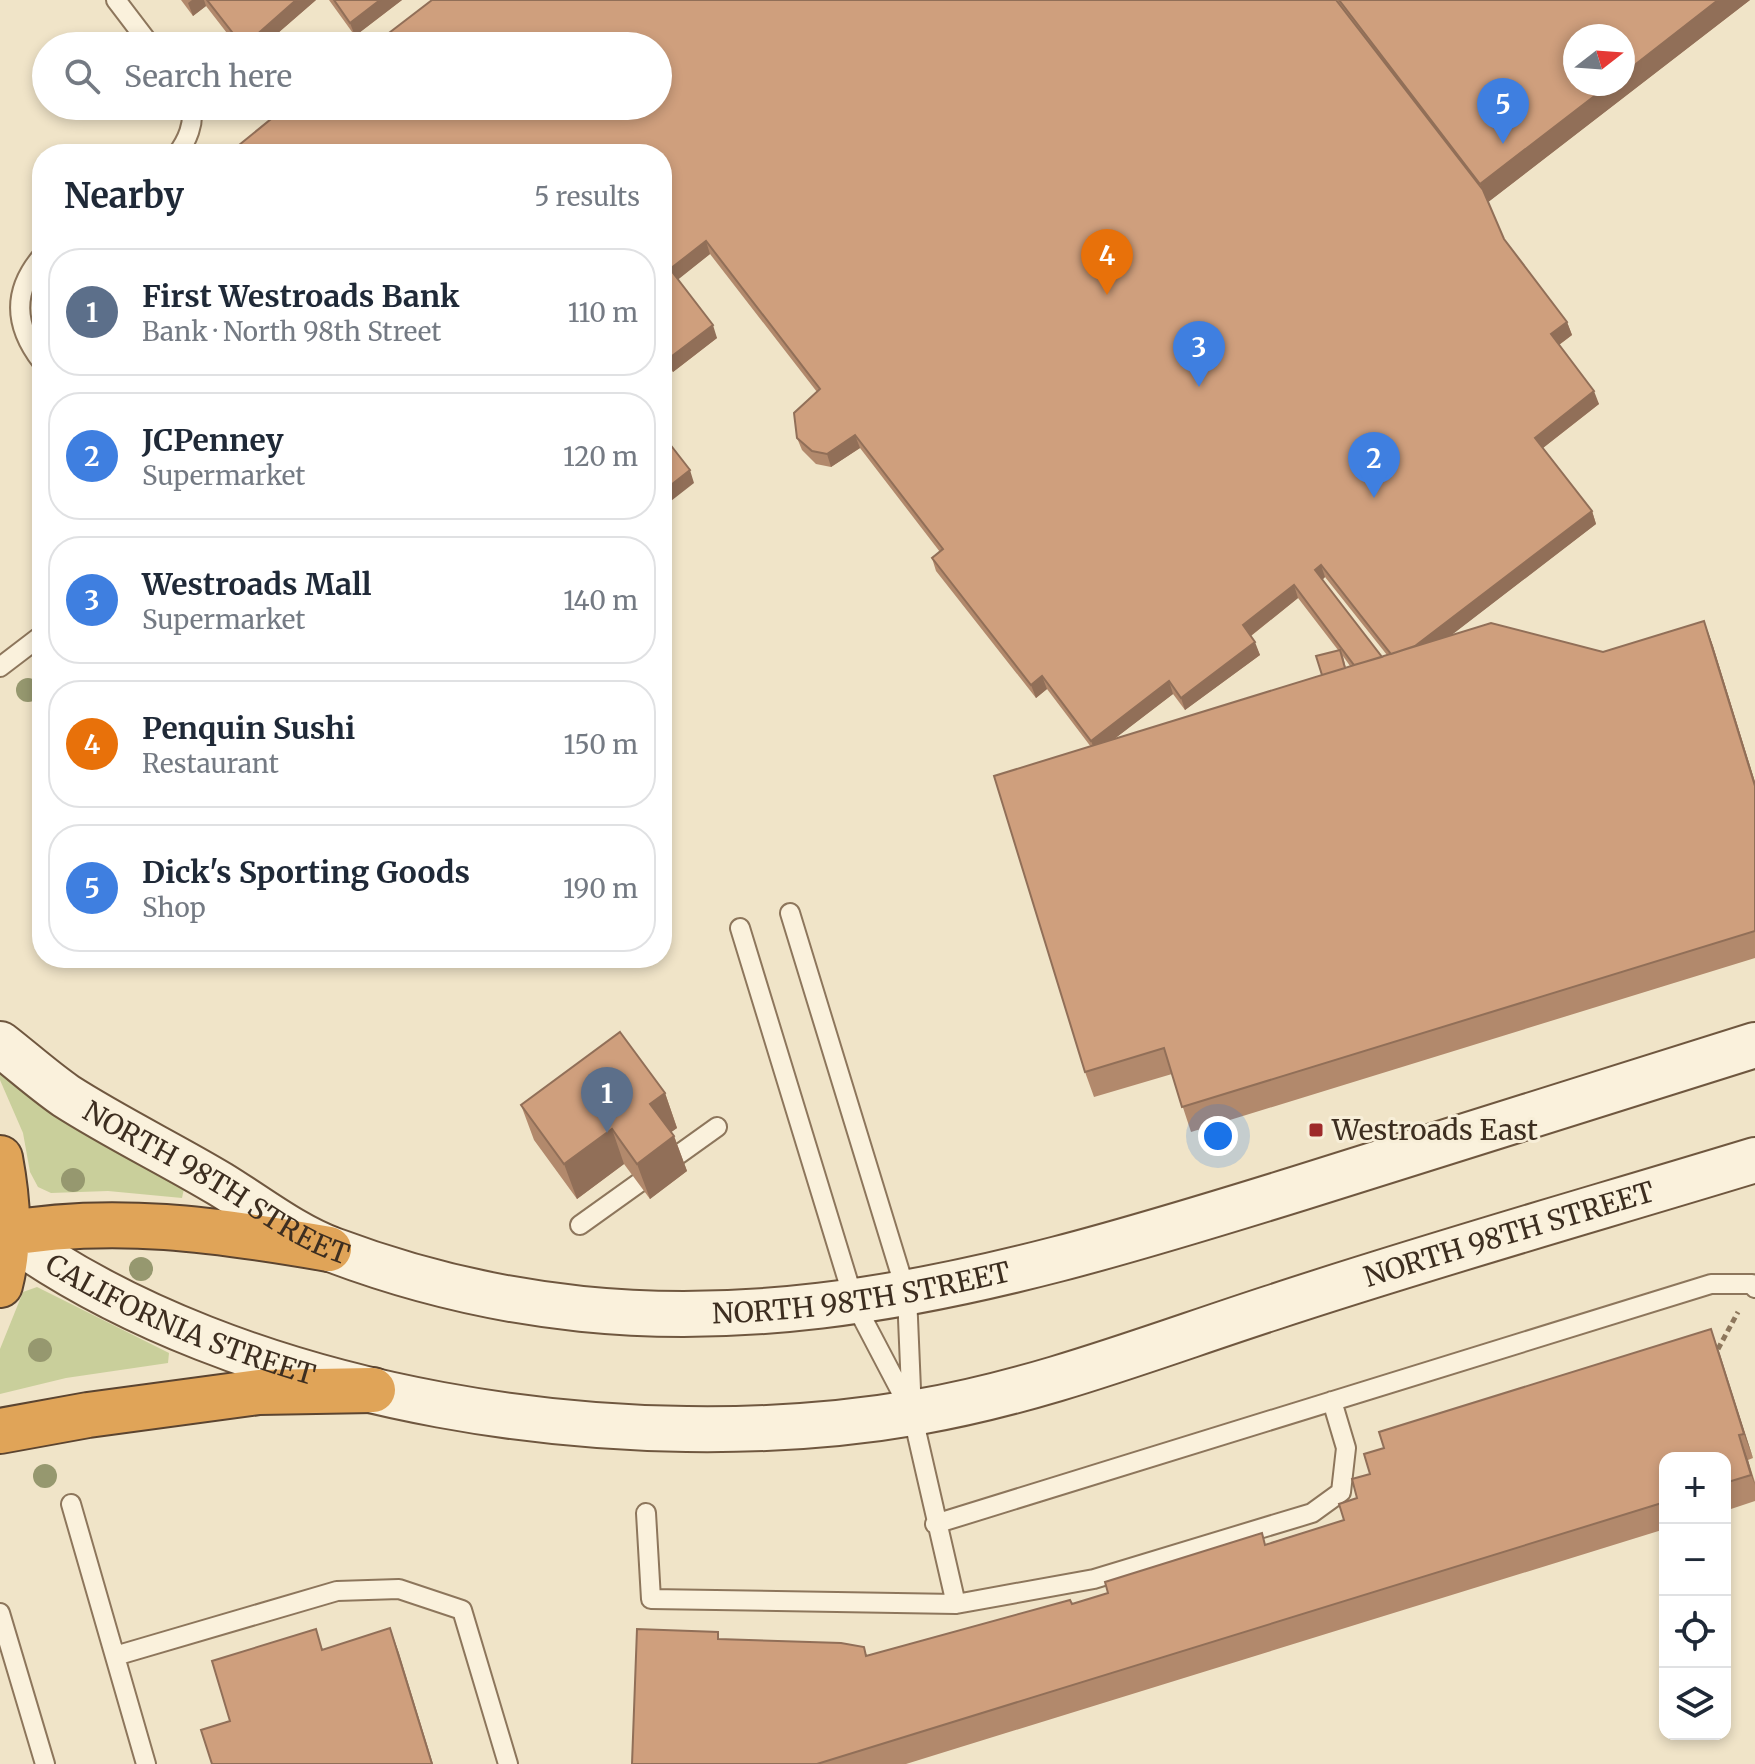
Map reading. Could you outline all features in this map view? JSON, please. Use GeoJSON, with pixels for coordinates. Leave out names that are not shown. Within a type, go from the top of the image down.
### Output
{"type":"FeatureCollection","features":[{"type":"Feature","properties":{"kind":"highway"},"geometry":{"type":"LineString","coordinates":[[0,1158],[3,1232],[0,1285]]}},
{"type":"Feature","properties":{"kind":"highway"},"geometry":{"type":"LineString","coordinates":[[3,1232],[147,1223],[222,1230],[329,1249]]}},
{"type":"Feature","properties":{"kind":"highway"},"geometry":{"type":"LineString","coordinates":[[0,1431],[102,1412],[244,1394],[373,1390]]}},
{"type":"Feature","properties":{"kind":"street","name":"NORTH 98TH STREET"},"geometry":{"type":"LineString","coordinates":[[0,1044],[66,1095],[329,1249],[454,1286],[568,1309],[667,1315],[855,1304],[907,1295],[1175,1227],[1755,1045]]}},
{"type":"Feature","properties":{"kind":"street","name":"NORTH 98TH STREET"},"geometry":{"type":"LineString","coordinates":[[373,1390],[484,1411],[622,1426],[750,1428],[912,1413],[990,1398],[1076,1374],[1274,1307],[1755,1160]]}},
{"type":"Feature","properties":{"kind":"street","name":"CALIFORNIA STREET"},"geometry":{"type":"LineString","coordinates":[[3,1232],[82,1281],[156,1320],[220,1346],[373,1390]]}},
{"type":"Feature","properties":{"kind":"lane"},"geometry":{"type":"LineString","coordinates":[[116,0],[140,32]]}},
{"type":"Feature","properties":{"kind":"lane"},"geometry":{"type":"LineString","coordinates":[[183,144],[192,120]]}},
{"type":"Feature","properties":{"kind":"lane"},"geometry":{"type":"LineString","coordinates":[[32,268],[20,291],[19,313],[23,333],[32,347]]}},
{"type":"Feature","properties":{"kind":"lane"},"geometry":{"type":"LineString","coordinates":[[0,667],[32,643]]}},
{"type":"Feature","properties":{"kind":"lane"},"geometry":{"type":"LineString","coordinates":[[790,913],[907,1295],[912,1413],[935,1524],[956,1604]]}},
{"type":"Feature","properties":{"kind":"lane"},"geometry":{"type":"LineString","coordinates":[[740,928],[855,1304],[912,1413]]}},
{"type":"Feature","properties":{"kind":"lane"},"geometry":{"type":"LineString","coordinates":[[580,1225],[717,1127]]}},
{"type":"Feature","properties":{"kind":"lane"},"geometry":{"type":"LineString","coordinates":[[935,1524],[1711,1284],[1752,1284],[1755,1288]]}},
{"type":"Feature","properties":{"kind":"lane"},"geometry":{"type":"LineString","coordinates":[[646,1513],[651,1599],[956,1604],[1094,1579],[1312,1513],[1341,1492],[1346,1448],[1332,1401]]}},
{"type":"Feature","properties":{"kind":"lane"},"geometry":{"type":"LineString","coordinates":[[71,1504],[146,1764]]}},
{"type":"Feature","properties":{"kind":"lane"},"geometry":{"type":"LineString","coordinates":[[115,1656],[337,1591],[399,1589],[462,1610],[508,1764]]}},
{"type":"Feature","properties":{"kind":"lane"},"geometry":{"type":"LineString","coordinates":[[0,1613],[45,1764]]}},
{"type":"Feature","properties":{"kind":"green space"},"geometry":{"type":"Polygon","coordinates":[[[0,1067],[185,1184],[182,1198],[108,1191],[51,1193],[38,1187],[30,1172],[23,1133],[0,1080],[0,1067]]]}},
{"type":"Feature","properties":{"kind":"green space"},"geometry":{"type":"Polygon","coordinates":[[[37,1287],[169,1353],[168,1363],[66,1378],[0,1394],[0,1349],[23,1292],[37,1287]]]}},
{"type":"Feature","properties":{"kind":"building"},"geometry":{"type":"Polygon","coordinates":[[[207,0],[296,0],[260,32],[232,32],[207,0]]]}},
{"type":"Feature","properties":{"kind":"building"},"geometry":{"type":"Polygon","coordinates":[[[334,0],[380,0],[350,23],[334,0]]]}},
{"type":"Feature","properties":{"kind":"building"},"geometry":{"type":"Polygon","coordinates":[[[432,0],[1336,0],[1483,190],[1504,239],[1567,322],[1551,334],[1594,391],[1535,438],[1592,511],[1415,646],[1391,654],[1321,565],[1315,570],[1382,657],[1354,665],[1294,585],[1243,625],[1255,642],[1181,698],[1169,681],[1091,741],[1042,676],[1031,685],[932,558],[943,549],[855,435],[827,454],[812,451],[797,438],[794,413],[820,389],[706,241],[672,267],[672,144],[240,144],[270,120],[672,120],[672,32],[390,32],[432,0]]]}},
{"type":"Feature","properties":{"kind":"building"},"geometry":{"type":"Polygon","coordinates":[[[1339,0],[1718,0],[1635,65],[1635,24],[1563,24],[1563,96],[1594,96],[1480,184],[1339,0]]]}},
{"type":"Feature","properties":{"kind":"building"},"geometry":{"type":"Polygon","coordinates":[[[672,272],[713,325],[672,356],[672,272]]]}},
{"type":"Feature","properties":{"kind":"building"},"geometry":{"type":"Polygon","coordinates":[[[672,447],[690,470],[672,484],[672,447]]]}},
{"type":"Feature","properties":{"kind":"building"},"geometry":{"type":"Polygon","coordinates":[[[1704,621],[1755,786],[1755,931],[1182,1107],[1164,1048],[1085,1072],[994,776],[1491,623],[1603,652],[1704,621]]]}},
{"type":"Feature","properties":{"kind":"building"},"geometry":{"type":"Polygon","coordinates":[[[1340,650],[1345,668],[1322,675],[1316,656],[1340,650]]]}},
{"type":"Feature","properties":{"kind":"building"},"geometry":{"type":"Polygon","coordinates":[[[620,1032],[665,1093],[650,1104],[674,1136],[637,1164],[612,1129],[564,1164],[521,1105],[620,1032]]]}},
{"type":"Feature","properties":{"kind":"building"},"geometry":{"type":"Polygon","coordinates":[[[1711,1329],[1744,1434],[1739,1435],[1751,1475],[1731,1481],[1731,1452],[1659,1452],[1659,1504],[817,1764],[632,1764],[637,1629],[718,1632],[718,1639],[841,1643],[864,1647],[866,1656],[1070,1600],[1072,1604],[1108,1593],[1105,1582],[1262,1533],[1265,1545],[1344,1520],[1339,1504],[1357,1498],[1352,1479],[1370,1474],[1364,1454],[1384,1448],[1379,1432],[1711,1329]]]}},
{"type":"Feature","properties":{"kind":"building"},"geometry":{"type":"Polygon","coordinates":[[[390,1628],[432,1764],[212,1764],[201,1730],[230,1721],[212,1661],[316,1629],[322,1650],[390,1628]]]}},
{"type":"Feature","properties":{"kind":"place","name":"Dick's Sporting Goods"},"geometry":{"type":"Point","coordinates":[1503,144]}},
{"type":"Feature","properties":{"kind":"place","name":"Penquin Sushi"},"geometry":{"type":"Point","coordinates":[1107,295]}},
{"type":"Feature","properties":{"kind":"place","name":"Westroads Mall"},"geometry":{"type":"Point","coordinates":[1199,387]}},
{"type":"Feature","properties":{"kind":"place","name":"JCPenney"},"geometry":{"type":"Point","coordinates":[1374,498]}},
{"type":"Feature","properties":{"kind":"place","name":"Westroads East"},"geometry":{"type":"Point","coordinates":[1316,1130]}},
{"type":"Feature","properties":{"kind":"place","name":"First Westroads Bank"},"geometry":{"type":"Point","coordinates":[607,1133]}}]}
